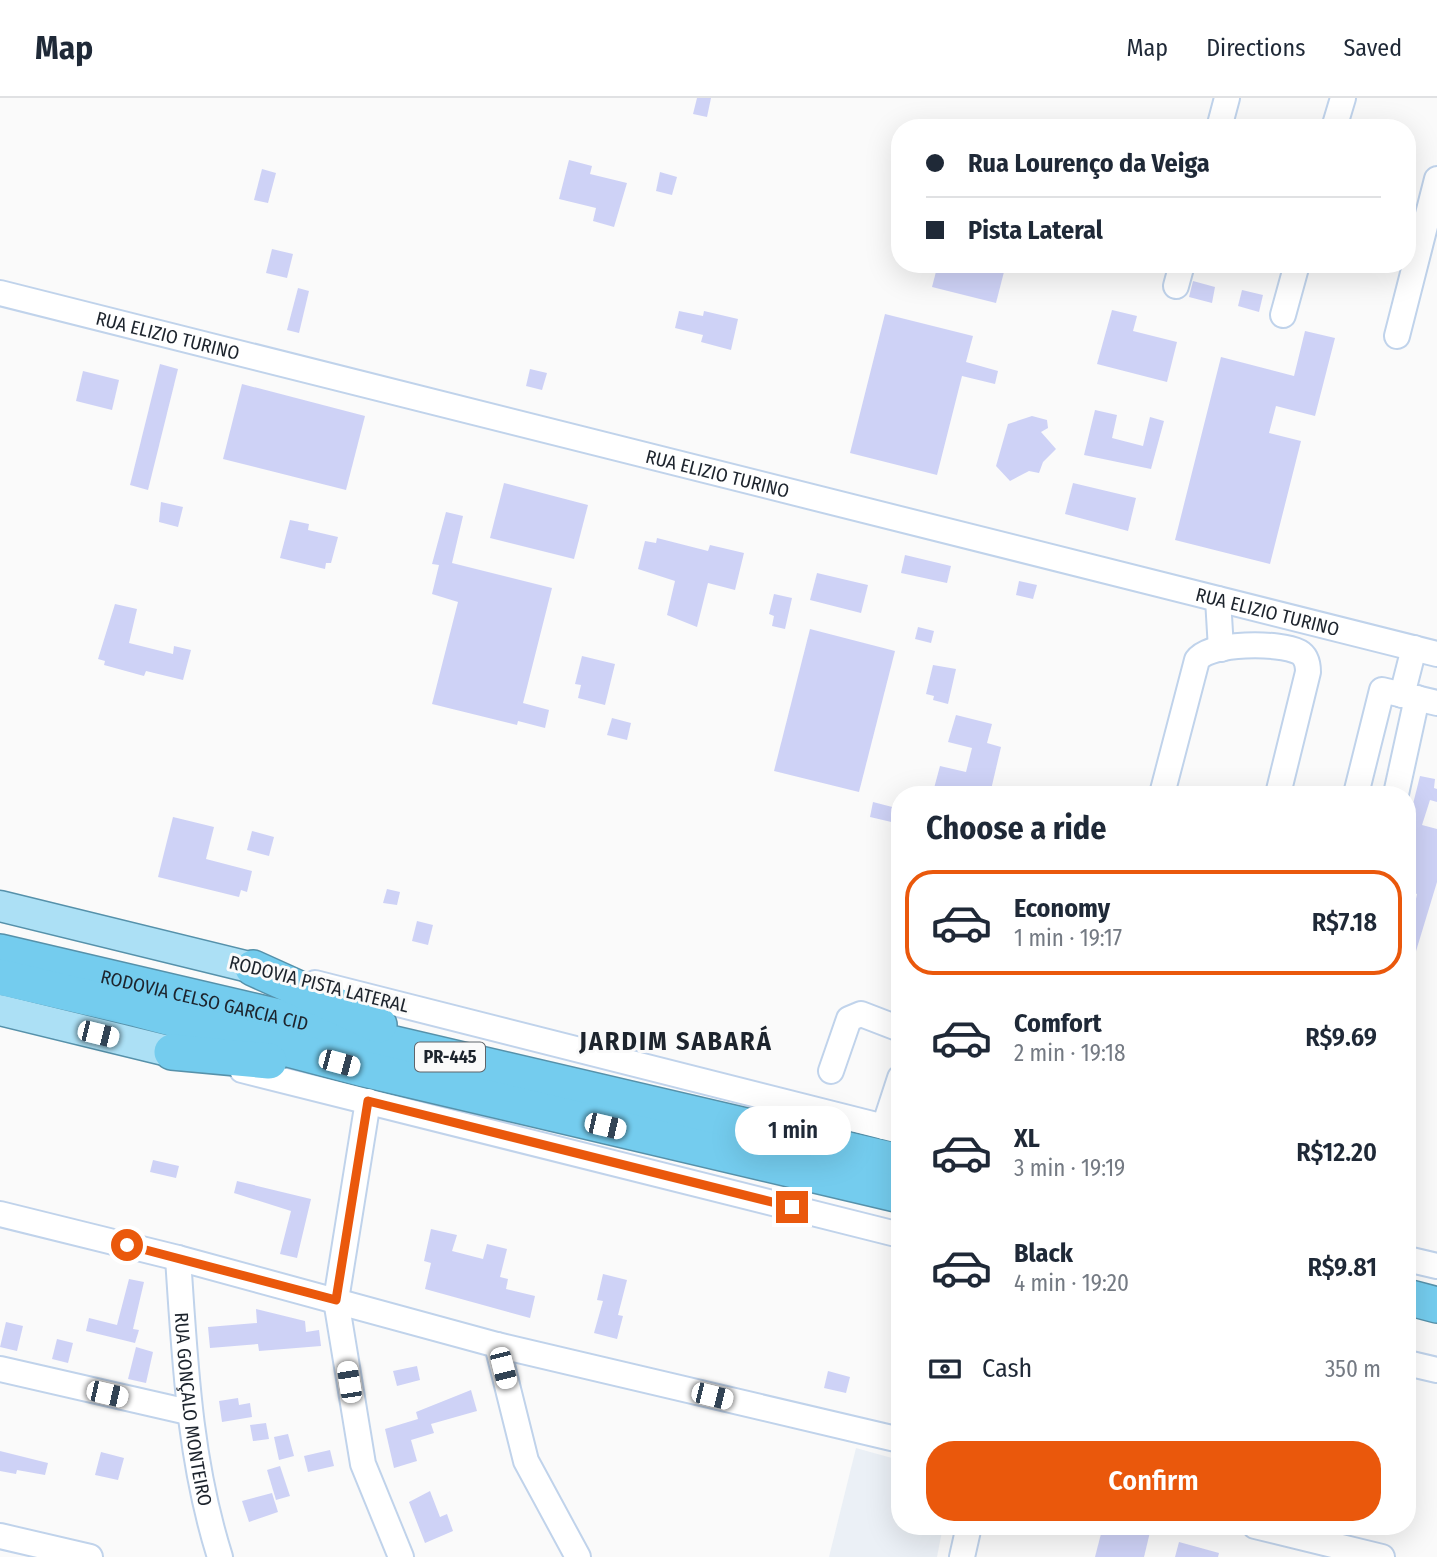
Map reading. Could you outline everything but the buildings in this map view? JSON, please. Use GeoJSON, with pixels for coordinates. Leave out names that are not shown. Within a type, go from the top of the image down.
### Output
{"type":"FeatureCollection","features":[{"type":"Feature","properties":{"kind":"highway","name":"RODOVIA CELSO GARCIA CID"},"geometry":{"type":"LineString","coordinates":[[0,952],[891,1160]]}},
{"type":"Feature","properties":{"kind":"highway"},"geometry":{"type":"LineString","coordinates":[[253,968],[450,1057]]}},
{"type":"Feature","properties":{"kind":"highway","name":"RODOVIA CELSO GARCIA CID"},"geometry":{"type":"LineString","coordinates":[[0,977],[137,1009],[366,1085],[891,1193]]}},
{"type":"Feature","properties":{"kind":"highway"},"geometry":{"type":"LineString","coordinates":[[172,1052],[366,1085]]}},
{"type":"Feature","properties":{"kind":"highway"},"geometry":{"type":"LineString","coordinates":[[1416,1299],[1437,1305]]}},
{"type":"Feature","properties":{"kind":"highway"},"geometry":{"type":"LineString","coordinates":[[1416,1319],[1437,1325]]}},
{"type":"Feature","properties":{"kind":"main road","name":"RODOVIA PISTA LATERAL"},"geometry":{"type":"LineString","coordinates":[[0,906],[253,968]]}},
{"type":"Feature","properties":{"kind":"main road"},"geometry":{"type":"LineString","coordinates":[[0,1010],[172,1052]]}},
{"type":"Feature","properties":{"kind":"street"},"geometry":{"type":"LineString","coordinates":[[1221,119],[1227,98]]}},
{"type":"Feature","properties":{"kind":"street"},"geometry":{"type":"LineString","coordinates":[[1337,119],[1343,98]]}},
{"type":"Feature","properties":{"kind":"street"},"geometry":{"type":"LineString","coordinates":[[1416,262],[1437,180]]}},
{"type":"Feature","properties":{"kind":"street"},"geometry":{"type":"LineString","coordinates":[[1283,315],[1295,273]]}},
{"type":"Feature","properties":{"kind":"street"},"geometry":{"type":"LineString","coordinates":[[1397,336],[1413,273]]}},
{"type":"Feature","properties":{"kind":"street","name":"RUA ELIZIO TURINO"},"geometry":{"type":"LineString","coordinates":[[0,293],[1431,651]]}},
{"type":"Feature","properties":{"kind":"street"},"geometry":{"type":"LineString","coordinates":[[1218,599],[1221,649]]}},
{"type":"Feature","properties":{"kind":"street"},"geometry":{"type":"LineString","coordinates":[[1164,786],[1197,660],[1202,653],[1264,645],[1300,653],[1307,662],[1308,672],[1280,786]]}},
{"type":"Feature","properties":{"kind":"street"},"geometry":{"type":"LineString","coordinates":[[1398,786],[1431,651]]}},
{"type":"Feature","properties":{"kind":"street"},"geometry":{"type":"LineString","coordinates":[[1358,786],[1382,690],[1419,699]]}},
{"type":"Feature","properties":{"kind":"street","name":"RODOVIA PISTA LATERAL"},"geometry":{"type":"LineString","coordinates":[[253,968],[891,1129]]}},
{"type":"Feature","properties":{"kind":"street"},"geometry":{"type":"LineString","coordinates":[[831,1071],[849,1019],[861,1014],[891,1026]]}},
{"type":"Feature","properties":{"kind":"street"},"geometry":{"type":"LineString","coordinates":[[366,1085],[336,1300],[363,1464],[401,1557]]}},
{"type":"Feature","properties":{"kind":"street","name":"PR-445"},"geometry":{"type":"LineString","coordinates":[[366,1085],[576,1152],[891,1233]]}},
{"type":"Feature","properties":{"kind":"street"},"geometry":{"type":"LineString","coordinates":[[0,1214],[178,1258],[497,1345],[891,1438]]}},
{"type":"Feature","properties":{"kind":"street","name":"RUA GONÇALO MONTEIRO"},"geometry":{"type":"LineString","coordinates":[[178,1258],[188,1412],[207,1515],[220,1557]]}},
{"type":"Feature","properties":{"kind":"street"},"geometry":{"type":"LineString","coordinates":[[1416,1261],[1437,1266]]}},
{"type":"Feature","properties":{"kind":"street"},"geometry":{"type":"LineString","coordinates":[[497,1345],[526,1461],[578,1557]]}},
{"type":"Feature","properties":{"kind":"street"},"geometry":{"type":"LineString","coordinates":[[1416,1365],[1437,1370]]}},
{"type":"Feature","properties":{"kind":"street"},"geometry":{"type":"LineString","coordinates":[[0,1369],[188,1412]]}},
{"type":"Feature","properties":{"kind":"street"},"geometry":{"type":"LineString","coordinates":[[962,1557],[968,1535]]}},
{"type":"Feature","properties":{"kind":"street"},"geometry":{"type":"LineString","coordinates":[[1292,1535],[1382,1557]]}},
{"type":"Feature","properties":{"kind":"street"},"geometry":{"type":"LineString","coordinates":[[0,1536],[33,1550],[90,1557]]}},
{"type":"Feature","properties":{"kind":"shaded area"},"geometry":{"type":"Polygon","coordinates":[[[856,1448],[891,1458],[891,1535],[941,1535],[937,1557],[829,1557],[856,1448]]]}},
{"type":"Feature","properties":{"kind":"district","name":"JARDIM SABARÁ"},"geometry":{"type":"Point","coordinates":[676,1041]}},
{"type":"Feature","properties":{"kind":"route"},"geometry":{"type":"LineString","coordinates":[[127,1245],[336,1300],[368,1101],[792,1207]]}}]}
